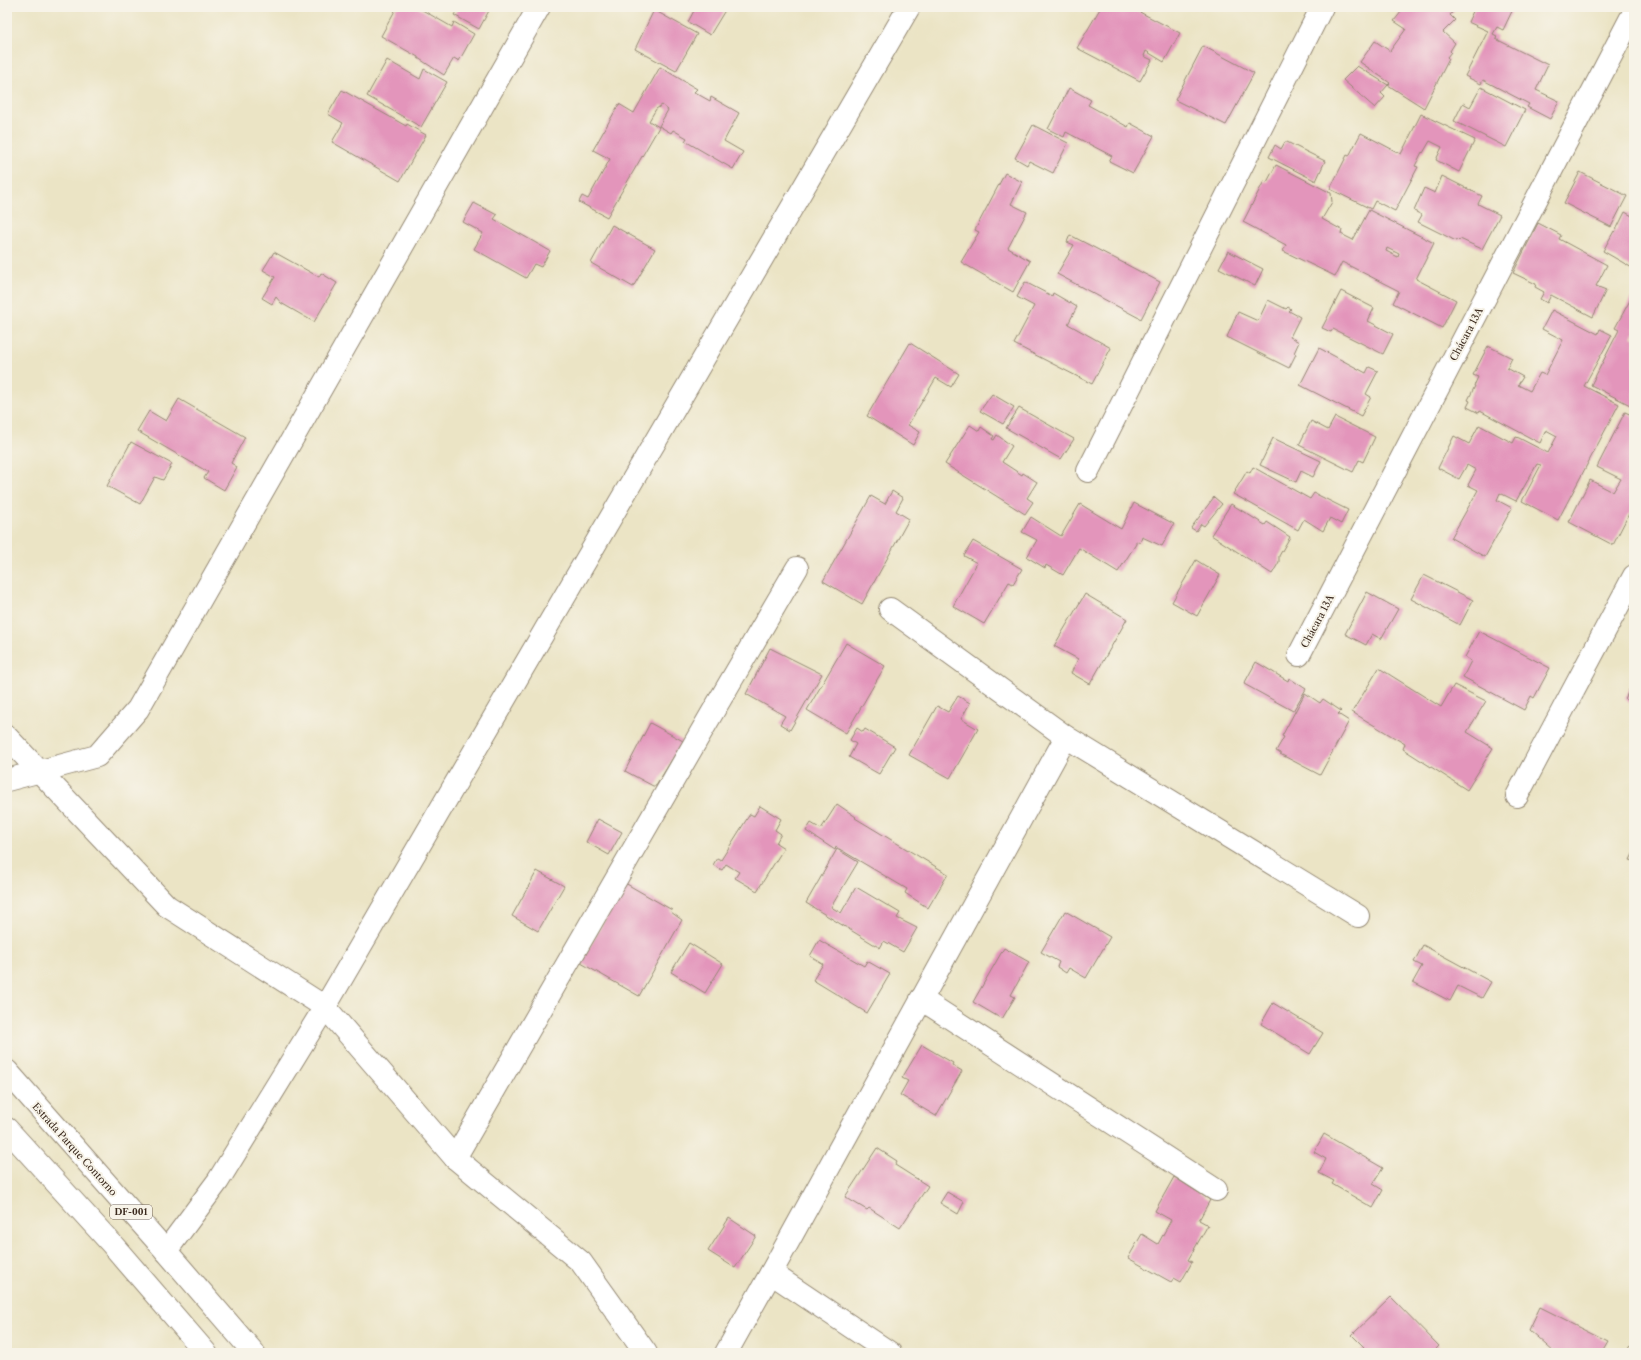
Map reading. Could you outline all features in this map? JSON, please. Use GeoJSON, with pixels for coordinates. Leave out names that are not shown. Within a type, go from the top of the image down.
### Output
{"type":"FeatureCollection","features":[{"type":"Feature","properties":{"kind":"main road"},"geometry":{"type":"LineString","coordinates":[[7,780],[97,756],[138,709],[540,7]]}},
{"type":"Feature","properties":{"kind":"main road"},"geometry":{"type":"LineString","coordinates":[[166,1251],[218,1181],[325,1007],[909,7]]}},
{"type":"Feature","properties":{"kind":"main road"},"geometry":{"type":"LineString","coordinates":[[1088,472],[1322,7]]}},
{"type":"Feature","properties":{"kind":"main road","name":"Chácara 13A"},"geometry":{"type":"LineString","coordinates":[[1299,655],[1634,12]]}},
{"type":"Feature","properties":{"kind":"main road"},"geometry":{"type":"LineString","coordinates":[[455,1158],[710,715],[797,568]]}},
{"type":"Feature","properties":{"kind":"main road"},"geometry":{"type":"LineString","coordinates":[[1517,796],[1634,576]]}},
{"type":"Feature","properties":{"kind":"main road"},"geometry":{"type":"LineString","coordinates":[[890,609],[1066,737],[1358,916]]}},
{"type":"Feature","properties":{"kind":"main road"},"geometry":{"type":"LineString","coordinates":[[7,737],[167,906],[325,1007],[455,1158],[581,1262],[646,1353]]}},
{"type":"Feature","properties":{"kind":"main road"},"geometry":{"type":"LineString","coordinates":[[726,1353],[1066,737]]}},
{"type":"Feature","properties":{"kind":"main road"},"geometry":{"type":"LineString","coordinates":[[921,999],[1216,1190]]}},
{"type":"Feature","properties":{"kind":"main road","name":"Estrada Parque Contorno"},"geometry":{"type":"LineString","coordinates":[[7,1072],[166,1251],[254,1353]]}},
{"type":"Feature","properties":{"kind":"main road"},"geometry":{"type":"LineString","coordinates":[[7,1129],[111,1243],[206,1353]]}},
{"type":"Feature","properties":{"kind":"main road"},"geometry":{"type":"LineString","coordinates":[[771,1273],[890,1353]]}},
{"type":"Feature","properties":{"kind":"building"},"geometry":{"type":"Polygon","coordinates":[[[397,7],[417,7],[452,27],[454,22],[474,34],[459,61],[454,58],[444,75],[418,57],[381,36],[397,7]]]}},
{"type":"Feature","properties":{"kind":"building"},"geometry":{"type":"Polygon","coordinates":[[[459,7],[491,7],[479,29],[454,15],[459,7]]]}},
{"type":"Feature","properties":{"kind":"building"},"geometry":{"type":"Polygon","coordinates":[[[696,7],[727,7],[710,35],[688,22],[696,7]]]}},
{"type":"Feature","properties":{"kind":"building"},"geometry":{"type":"Polygon","coordinates":[[[1101,7],[1130,7],[1180,33],[1164,62],[1146,51],[1144,56],[1152,60],[1140,81],[1077,48],[1101,7]]]}},
{"type":"Feature","properties":{"kind":"building"},"geometry":{"type":"Polygon","coordinates":[[[1405,7],[1457,7],[1450,15],[1455,20],[1443,32],[1455,43],[1447,57],[1449,59],[1424,108],[1388,85],[1390,83],[1360,62],[1375,41],[1390,51],[1406,29],[1394,21],[1405,7]]]}},
{"type":"Feature","properties":{"kind":"building"},"geometry":{"type":"Polygon","coordinates":[[[1475,7],[1514,7],[1503,30],[1497,27],[1493,34],[1497,36],[1496,39],[1548,65],[1536,90],[1559,101],[1550,119],[1527,107],[1529,104],[1483,80],[1481,84],[1465,76],[1488,31],[1468,22],[1475,7]]]}},
{"type":"Feature","properties":{"kind":"building"},"geometry":{"type":"Polygon","coordinates":[[[654,10],[697,34],[676,71],[635,49],[654,10]]]}},
{"type":"Feature","properties":{"kind":"building"},"geometry":{"type":"Polygon","coordinates":[[[1203,46],[1254,73],[1226,125],[1175,100],[1203,46]]]}},
{"type":"Feature","properties":{"kind":"building"},"geometry":{"type":"Polygon","coordinates":[[[387,60],[420,79],[424,69],[447,82],[421,127],[367,96],[387,60]]]}},
{"type":"Feature","properties":{"kind":"building"},"geometry":{"type":"Polygon","coordinates":[[[1357,66],[1388,85],[1381,93],[1385,97],[1375,108],[1343,80],[1357,66]]]}},
{"type":"Feature","properties":{"kind":"building"},"geometry":{"type":"Polygon","coordinates":[[[660,67],[697,89],[694,92],[710,101],[711,97],[739,113],[724,141],[743,152],[733,169],[685,141],[687,138],[673,130],[671,133],[659,126],[668,110],[662,105],[656,109],[649,121],[659,127],[607,217],[579,202],[582,196],[588,199],[610,159],[593,150],[619,104],[634,113],[660,67]]]}},
{"type":"Feature","properties":{"kind":"building"},"geometry":{"type":"Polygon","coordinates":[[[1481,87],[1525,110],[1506,147],[1454,121],[1463,103],[1470,107],[1481,87]]]}},
{"type":"Feature","properties":{"kind":"building"},"geometry":{"type":"Polygon","coordinates":[[[1069,88],[1091,100],[1088,105],[1128,127],[1130,123],[1154,136],[1133,173],[1109,161],[1112,156],[1066,132],[1064,137],[1048,129],[1069,88]]]}},
{"type":"Feature","properties":{"kind":"building"},"geometry":{"type":"Polygon","coordinates":[[[342,90],[406,126],[407,124],[426,135],[400,181],[332,142],[343,123],[328,114],[342,90]]]}},
{"type":"Feature","properties":{"kind":"building"},"geometry":{"type":"Polygon","coordinates":[[[1421,114],[1475,140],[1459,172],[1436,160],[1442,147],[1430,141],[1423,153],[1422,152],[1415,166],[1418,167],[1395,211],[1375,201],[1371,209],[1330,189],[1347,155],[1349,156],[1361,133],[1401,154],[1421,114]]]}},
{"type":"Feature","properties":{"kind":"building"},"geometry":{"type":"Polygon","coordinates":[[[1033,125],[1068,143],[1053,173],[1029,161],[1027,165],[1015,158],[1033,125]]]}},
{"type":"Feature","properties":{"kind":"building"},"geometry":{"type":"Polygon","coordinates":[[[1285,142],[1325,161],[1316,181],[1269,157],[1275,145],[1281,149],[1285,142]]]}},
{"type":"Feature","properties":{"kind":"building"},"geometry":{"type":"Polygon","coordinates":[[[1276,165],[1331,193],[1332,202],[1322,219],[1342,230],[1341,234],[1353,240],[1369,210],[1434,243],[1416,279],[1456,300],[1442,328],[1393,303],[1399,291],[1342,262],[1335,276],[1283,251],[1286,245],[1243,222],[1264,181],[1267,182],[1276,165]],[[1387,248],[1386,251],[1398,257],[1399,254],[1387,248]]]}},
{"type":"Feature","properties":{"kind":"building"},"geometry":{"type":"Polygon","coordinates":[[[1580,172],[1627,196],[1611,227],[1564,203],[1580,172]]]}},
{"type":"Feature","properties":{"kind":"building"},"geometry":{"type":"Polygon","coordinates":[[[1005,173],[1022,182],[1011,204],[1027,212],[1008,248],[1030,261],[1013,292],[961,262],[979,232],[975,230],[1005,173]]]}},
{"type":"Feature","properties":{"kind":"building"},"geometry":{"type":"Polygon","coordinates":[[[1442,176],[1482,196],[1478,204],[1500,215],[1482,249],[1460,239],[1459,241],[1457,239],[1456,241],[1418,222],[1422,215],[1414,211],[1424,188],[1435,193],[1442,176]]]}},
{"type":"Feature","properties":{"kind":"building"},"geometry":{"type":"Polygon","coordinates":[[[474,203],[497,215],[494,219],[550,251],[541,267],[534,264],[526,278],[474,249],[483,233],[463,222],[474,203]]]}},
{"type":"Feature","properties":{"kind":"building"},"geometry":{"type":"Polygon","coordinates":[[[1625,212],[1634,217],[1634,269],[1603,251],[1625,212]]]}},
{"type":"Feature","properties":{"kind":"building"},"geometry":{"type":"Polygon","coordinates":[[[1538,223],[1561,235],[1559,239],[1607,265],[1596,286],[1606,290],[1593,317],[1551,295],[1547,303],[1540,299],[1544,292],[1535,287],[1536,284],[1513,273],[1538,223]]]}},
{"type":"Feature","properties":{"kind":"building"},"geometry":{"type":"Polygon","coordinates":[[[612,225],[655,249],[633,287],[591,263],[612,225]]]}},
{"type":"Feature","properties":{"kind":"building"},"geometry":{"type":"Polygon","coordinates":[[[1070,235],[1160,282],[1141,319],[1057,274],[1074,245],[1067,242],[1070,235]]]}},
{"type":"Feature","properties":{"kind":"building"},"geometry":{"type":"Polygon","coordinates":[[[1228,251],[1263,269],[1255,286],[1219,268],[1228,251]]]}},
{"type":"Feature","properties":{"kind":"building"},"geometry":{"type":"Polygon","coordinates":[[[274,252],[319,277],[321,273],[337,283],[314,322],[281,303],[276,297],[272,304],[262,298],[275,277],[263,270],[274,252]]]}},
{"type":"Feature","properties":{"kind":"building"},"geometry":{"type":"Polygon","coordinates":[[[1025,282],[1052,296],[1053,293],[1077,307],[1068,324],[1111,348],[1092,384],[1014,344],[1034,306],[1017,297],[1025,282]]]}},
{"type":"Feature","properties":{"kind":"building"},"geometry":{"type":"Polygon","coordinates":[[[1341,291],[1374,308],[1368,321],[1393,334],[1383,354],[1333,329],[1331,332],[1322,328],[1341,291]]]}},
{"type":"Feature","properties":{"kind":"building"},"geometry":{"type":"Polygon","coordinates":[[[1634,293],[1634,331],[1631,337],[1634,338],[1634,407],[1591,385],[1619,330],[1615,328],[1634,293]]]}},
{"type":"Feature","properties":{"kind":"building"},"geometry":{"type":"Polygon","coordinates":[[[1268,300],[1286,309],[1288,307],[1291,309],[1289,311],[1300,317],[1290,337],[1299,342],[1294,353],[1296,354],[1289,368],[1227,337],[1238,312],[1258,321],[1268,300]]]}},
{"type":"Feature","properties":{"kind":"building"},"geometry":{"type":"Polygon","coordinates":[[[1552,310],[1598,334],[1600,329],[1612,335],[1584,386],[1619,404],[1558,520],[1522,501],[1541,465],[1537,464],[1516,501],[1500,493],[1497,500],[1512,508],[1485,557],[1451,538],[1478,490],[1468,485],[1476,470],[1467,465],[1459,479],[1438,468],[1454,436],[1469,444],[1479,425],[1513,443],[1516,437],[1548,453],[1557,436],[1546,430],[1540,443],[1480,411],[1479,413],[1467,407],[1470,401],[1468,400],[1478,377],[1473,375],[1488,346],[1512,358],[1507,368],[1523,377],[1518,385],[1530,391],[1540,373],[1545,375],[1563,340],[1542,329],[1552,310]]]}},
{"type":"Feature","properties":{"kind":"building"},"geometry":{"type":"Polygon","coordinates":[[[910,343],[959,374],[951,387],[936,378],[908,425],[920,432],[913,445],[867,416],[910,343]]]}},
{"type":"Feature","properties":{"kind":"building"},"geometry":{"type":"Polygon","coordinates":[[[1319,348],[1366,373],[1369,367],[1378,371],[1366,394],[1371,397],[1361,416],[1300,385],[1319,348]]]}},
{"type":"Feature","properties":{"kind":"building"},"geometry":{"type":"Polygon","coordinates":[[[992,394],[1014,407],[1003,424],[980,411],[992,394]]]}},
{"type":"Feature","properties":{"kind":"building"},"geometry":{"type":"Polygon","coordinates":[[[179,399],[245,437],[231,463],[237,467],[224,490],[204,478],[208,472],[137,431],[149,411],[166,421],[179,399]]]}},
{"type":"Feature","properties":{"kind":"building"},"geometry":{"type":"Polygon","coordinates":[[[1019,408],[1074,439],[1061,459],[1006,428],[1019,408]]]}},
{"type":"Feature","properties":{"kind":"building"},"geometry":{"type":"Polygon","coordinates":[[[1625,412],[1634,416],[1634,504],[1613,545],[1569,522],[1590,480],[1613,492],[1621,479],[1597,467],[1625,412]]]}},
{"type":"Feature","properties":{"kind":"building"},"geometry":{"type":"Polygon","coordinates":[[[1335,417],[1375,437],[1363,462],[1359,460],[1353,472],[1299,445],[1311,421],[1328,430],[1335,417]]]}},
{"type":"Feature","properties":{"kind":"building"},"geometry":{"type":"Polygon","coordinates":[[[970,425],[979,431],[981,427],[994,436],[992,439],[994,440],[997,435],[1012,446],[1002,462],[1022,475],[1023,473],[1037,482],[1027,498],[1033,502],[1025,514],[945,464],[970,425]]]}},
{"type":"Feature","properties":{"kind":"building"},"geometry":{"type":"Polygon","coordinates":[[[1273,438],[1321,461],[1313,477],[1301,471],[1296,482],[1260,465],[1273,438]]]}},
{"type":"Feature","properties":{"kind":"building"},"geometry":{"type":"Polygon","coordinates":[[[131,442],[172,464],[163,480],[155,477],[140,504],[107,486],[131,442]]]}},
{"type":"Feature","properties":{"kind":"building"},"geometry":{"type":"Polygon","coordinates":[[[1253,467],[1310,499],[1314,493],[1348,510],[1341,524],[1330,518],[1323,531],[1304,519],[1298,530],[1233,494],[1247,471],[1250,473],[1253,467]]]}},
{"type":"Feature","properties":{"kind":"building"},"geometry":{"type":"Polygon","coordinates":[[[892,491],[903,498],[896,511],[909,519],[862,604],[823,581],[871,496],[885,504],[892,491]]]}},
{"type":"Feature","properties":{"kind":"building"},"geometry":{"type":"Polygon","coordinates":[[[1214,497],[1222,504],[1204,526],[1201,524],[1196,531],[1191,528],[1214,497]]]}},
{"type":"Feature","properties":{"kind":"building"},"geometry":{"type":"Polygon","coordinates":[[[1134,503],[1174,524],[1162,546],[1142,537],[1140,543],[1136,541],[1136,544],[1118,572],[1079,548],[1063,575],[1046,565],[1045,568],[1027,557],[1037,540],[1022,532],[1031,517],[1061,536],[1080,504],[1121,529],[1134,503]]]}},
{"type":"Feature","properties":{"kind":"building"},"geometry":{"type":"Polygon","coordinates":[[[1231,504],[1265,525],[1267,522],[1290,537],[1279,556],[1279,562],[1272,574],[1211,535],[1231,504]]]}},
{"type":"Feature","properties":{"kind":"building"},"geometry":{"type":"Polygon","coordinates":[[[973,541],[1022,569],[1013,584],[1009,582],[984,624],[953,606],[977,563],[964,556],[973,541]]]}},
{"type":"Feature","properties":{"kind":"building"},"geometry":{"type":"Polygon","coordinates":[[[1196,560],[1220,575],[1197,616],[1172,602],[1196,560]]]}},
{"type":"Feature","properties":{"kind":"building"},"geometry":{"type":"Polygon","coordinates":[[[1424,575],[1473,600],[1460,625],[1411,599],[1424,575]]]}},
{"type":"Feature","properties":{"kind":"building"},"geometry":{"type":"Polygon","coordinates":[[[1367,592],[1398,609],[1381,639],[1372,634],[1366,645],[1345,634],[1367,592]]]}},
{"type":"Feature","properties":{"kind":"building"},"geometry":{"type":"Polygon","coordinates":[[[1085,594],[1127,619],[1090,684],[1071,673],[1078,659],[1054,646],[1085,594]]]}},
{"type":"Feature","properties":{"kind":"building"},"geometry":{"type":"Polygon","coordinates":[[[1479,631],[1550,668],[1534,698],[1531,696],[1524,710],[1463,677],[1471,661],[1465,657],[1479,631]]]}},
{"type":"Feature","properties":{"kind":"building"},"geometry":{"type":"Polygon","coordinates":[[[846,643],[885,666],[846,733],[807,710],[846,643]]]}},
{"type":"Feature","properties":{"kind":"building"},"geometry":{"type":"Polygon","coordinates":[[[770,648],[822,674],[790,730],[780,724],[785,716],[746,694],[770,648]]]}},
{"type":"Feature","properties":{"kind":"building"},"geometry":{"type":"Polygon","coordinates":[[[1256,662],[1288,681],[1289,678],[1306,689],[1293,711],[1244,684],[1256,662]]]}},
{"type":"Feature","properties":{"kind":"building"},"geometry":{"type":"Polygon","coordinates":[[[1379,668],[1441,707],[1454,685],[1486,701],[1467,732],[1493,748],[1467,790],[1403,749],[1405,744],[1352,712],[1379,668]]]}},
{"type":"Feature","properties":{"kind":"building"},"geometry":{"type":"Polygon","coordinates":[[[1634,685],[1634,704],[1625,699],[1631,686],[1633,687],[1634,685]]]}},
{"type":"Feature","properties":{"kind":"building"},"geometry":{"type":"Polygon","coordinates":[[[1305,693],[1320,703],[1323,699],[1341,711],[1338,714],[1349,721],[1320,775],[1276,751],[1284,737],[1282,736],[1305,693]]]}},
{"type":"Feature","properties":{"kind":"building"},"geometry":{"type":"Polygon","coordinates":[[[958,696],[970,703],[961,719],[978,729],[950,778],[909,755],[937,706],[948,712],[958,696]]]}},
{"type":"Feature","properties":{"kind":"building"},"geometry":{"type":"Polygon","coordinates":[[[650,723],[683,741],[656,786],[653,786],[625,771],[650,723]]]}},
{"type":"Feature","properties":{"kind":"building"},"geometry":{"type":"Polygon","coordinates":[[[857,728],[863,732],[865,729],[895,747],[879,774],[849,757],[856,744],[850,740],[857,728]]]}},
{"type":"Feature","properties":{"kind":"building"},"geometry":{"type":"Polygon","coordinates":[[[837,804],[856,817],[855,818],[948,874],[928,908],[905,893],[907,889],[836,847],[835,850],[806,831],[811,823],[821,829],[837,804]]]}},
{"type":"Feature","properties":{"kind":"building"},"geometry":{"type":"Polygon","coordinates":[[[760,806],[781,819],[775,830],[781,834],[776,843],[784,848],[757,891],[735,878],[739,872],[726,864],[722,870],[713,865],[717,858],[721,860],[750,814],[754,816],[760,806]]]}},
{"type":"Feature","properties":{"kind":"building"},"geometry":{"type":"Polygon","coordinates":[[[598,819],[622,832],[609,855],[586,842],[598,819]]]}},
{"type":"Feature","properties":{"kind":"building"},"geometry":{"type":"Polygon","coordinates":[[[837,849],[858,862],[831,907],[841,913],[856,887],[900,913],[897,918],[917,928],[903,952],[884,941],[880,948],[806,903],[837,849]]]}},
{"type":"Feature","properties":{"kind":"building"},"geometry":{"type":"Polygon","coordinates":[[[1634,852],[1634,861],[1630,860],[1634,852]]]}},
{"type":"Feature","properties":{"kind":"building"},"geometry":{"type":"Polygon","coordinates":[[[537,871],[564,886],[538,931],[512,916],[537,871]]]}},
{"type":"Feature","properties":{"kind":"building"},"geometry":{"type":"Polygon","coordinates":[[[625,883],[672,910],[671,912],[682,920],[639,996],[581,963],[625,883]]]}},
{"type":"Feature","properties":{"kind":"building"},"geometry":{"type":"Polygon","coordinates":[[[1065,911],[1110,937],[1086,978],[1069,968],[1066,973],[1057,967],[1059,962],[1041,952],[1065,911]]]}},
{"type":"Feature","properties":{"kind":"building"},"geometry":{"type":"Polygon","coordinates":[[[819,940],[864,966],[867,961],[890,974],[867,1013],[813,980],[823,964],[810,956],[819,940]]]}},
{"type":"Feature","properties":{"kind":"building"},"geometry":{"type":"Polygon","coordinates":[[[689,943],[723,964],[705,993],[671,972],[689,943]]]}},
{"type":"Feature","properties":{"kind":"building"},"geometry":{"type":"Polygon","coordinates":[[[1423,945],[1491,982],[1482,998],[1458,986],[1450,1001],[1413,982],[1422,966],[1414,962],[1423,945]]]}},
{"type":"Feature","properties":{"kind":"building"},"geometry":{"type":"Polygon","coordinates":[[[1004,948],[1029,962],[1011,995],[1015,997],[1002,1019],[973,1002],[1004,948]]]}},
{"type":"Feature","properties":{"kind":"building"},"geometry":{"type":"Polygon","coordinates":[[[1273,1003],[1323,1033],[1310,1054],[1261,1024],[1273,1003]]]}},
{"type":"Feature","properties":{"kind":"building"},"geometry":{"type":"Polygon","coordinates":[[[922,1045],[953,1063],[952,1065],[962,1071],[936,1116],[900,1095],[908,1081],[902,1078],[922,1045]]]}},
{"type":"Feature","properties":{"kind":"building"},"geometry":{"type":"Polygon","coordinates":[[[1324,1134],[1383,1168],[1373,1184],[1383,1190],[1373,1208],[1332,1184],[1334,1181],[1319,1173],[1326,1159],[1314,1152],[1324,1134]]]}},
{"type":"Feature","properties":{"kind":"building"},"geometry":{"type":"Polygon","coordinates":[[[877,1148],[897,1161],[895,1165],[928,1186],[900,1228],[869,1208],[867,1210],[845,1197],[877,1148]]]}},
{"type":"Feature","properties":{"kind":"building"},"geometry":{"type":"Polygon","coordinates":[[[1174,1177],[1210,1200],[1199,1220],[1208,1225],[1188,1260],[1192,1262],[1181,1282],[1174,1278],[1171,1282],[1128,1258],[1142,1234],[1158,1244],[1171,1220],[1155,1211],[1174,1177]]]}},
{"type":"Feature","properties":{"kind":"building"},"geometry":{"type":"Polygon","coordinates":[[[947,1192],[964,1202],[958,1214],[940,1203],[947,1192]]]}},
{"type":"Feature","properties":{"kind":"building"},"geometry":{"type":"Polygon","coordinates":[[[729,1218],[756,1236],[735,1268],[708,1251],[729,1218]]]}},
{"type":"Feature","properties":{"kind":"building"},"geometry":{"type":"Polygon","coordinates":[[[1391,1297],[1439,1346],[1432,1353],[1358,1353],[1364,1347],[1352,1335],[1391,1297]]]}},
{"type":"Feature","properties":{"kind":"building"},"geometry":{"type":"Polygon","coordinates":[[[1540,1307],[1608,1341],[1601,1353],[1555,1353],[1529,1330],[1540,1307]]]}},
{"type":"Feature","properties":{"kind":"building"},"geometry":{"type":"Polygon","coordinates":[[[1634,1346],[1634,1353],[1625,1353],[1630,1347],[1632,1348],[1634,1346]]]}}]}
